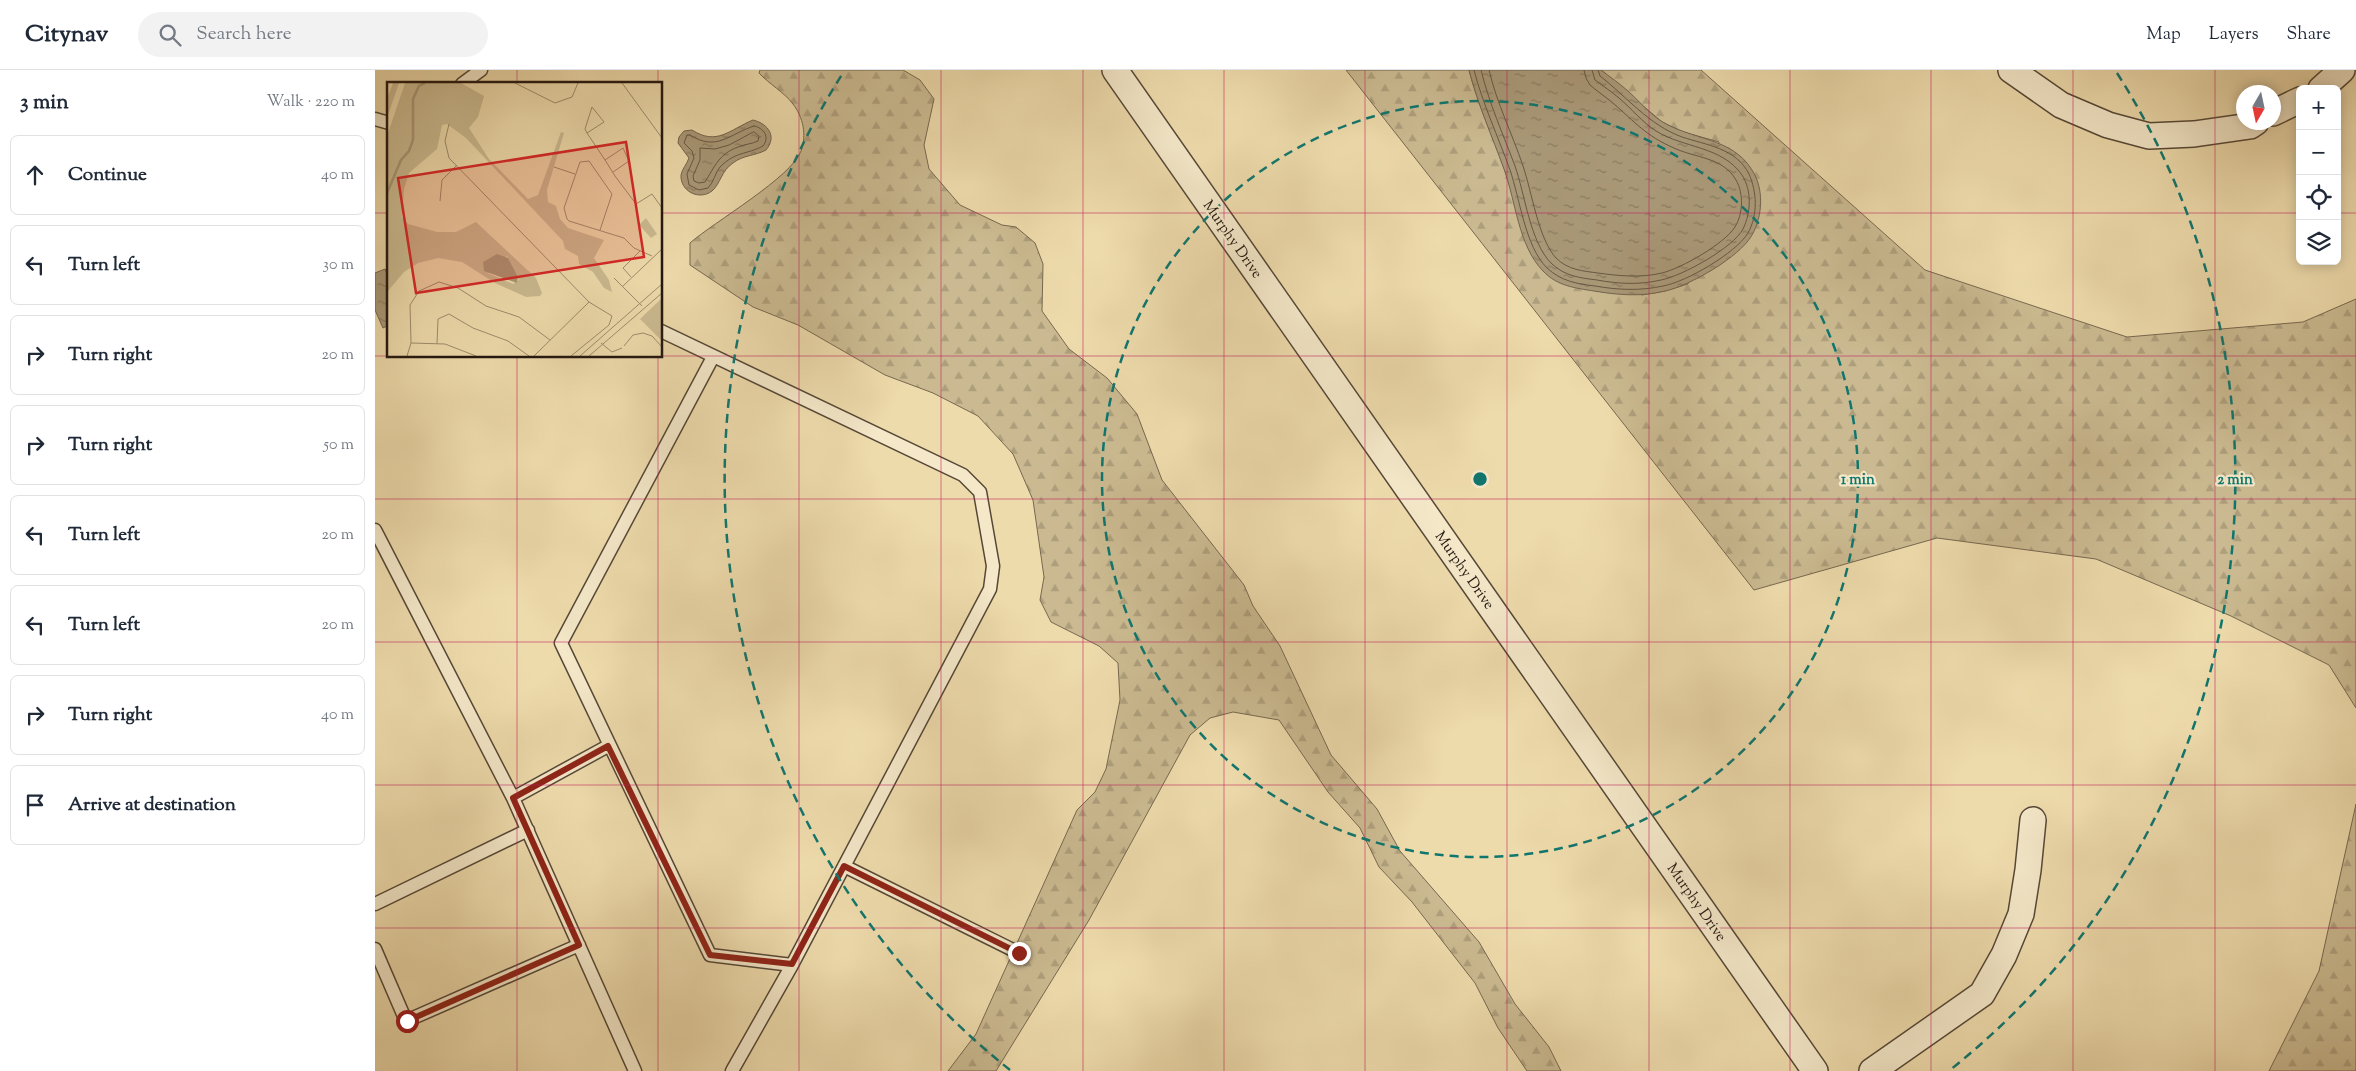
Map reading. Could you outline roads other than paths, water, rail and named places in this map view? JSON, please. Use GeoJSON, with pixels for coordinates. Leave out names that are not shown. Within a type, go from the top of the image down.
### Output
{"type":"FeatureCollection","features":[{"type":"Feature","properties":{"kind":"street","name":"Murphy Drive"},"geometry":{"type":"LineString","coordinates":[[1115,70],[1815,1071]]}},
{"type":"Feature","properties":{"kind":"street"},"geometry":{"type":"LineString","coordinates":[[2011,70],[2061,105],[2107,125],[2149,136],[2194,134],[2236,128]]}},
{"type":"Feature","properties":{"kind":"street"},"geometry":{"type":"LineString","coordinates":[[2325,85],[2342,70]]}},
{"type":"Feature","properties":{"kind":"street"},"geometry":{"type":"LineString","coordinates":[[2281,110],[2296,102]]}},
{"type":"Feature","properties":{"kind":"street"},"geometry":{"type":"LineString","coordinates":[[1872,1071],[1983,994],[2004,954],[2021,914],[2029,870],[2033,820]]}},
{"type":"Feature","properties":{"kind":"lane"},"geometry":{"type":"LineString","coordinates":[[465,82],[481,70]]}},
{"type":"Feature","properties":{"kind":"lane"},"geometry":{"type":"LineString","coordinates":[[663,332],[963,475],[980,492],[993,566],[990,589],[792,964],[732,1071]]}},
{"type":"Feature","properties":{"kind":"lane"},"geometry":{"type":"LineString","coordinates":[[713,357],[561,643],[608,746],[710,955],[792,964]]}},
{"type":"Feature","properties":{"kind":"lane"},"geometry":{"type":"LineString","coordinates":[[375,530],[513,798],[635,1071]]}},
{"type":"Feature","properties":{"kind":"lane"},"geometry":{"type":"LineString","coordinates":[[513,798],[608,746]]}},
{"type":"Feature","properties":{"kind":"lane"},"geometry":{"type":"LineString","coordinates":[[375,904],[528,830]]}},
{"type":"Feature","properties":{"kind":"lane"},"geometry":{"type":"LineString","coordinates":[[844,866],[1019,953]]}},
{"type":"Feature","properties":{"kind":"lane"},"geometry":{"type":"LineString","coordinates":[[375,949],[407,1021],[579,945]]}},
{"type":"Feature","properties":{"kind":"water"},"geometry":{"type":"Polygon","coordinates":[[[1469,70],[1601,70],[1625,88],[1661,121],[1722,145],[1744,159],[1756,177],[1761,202],[1756,227],[1752,235],[1746,244],[1726,261],[1700,277],[1665,291],[1638,295],[1612,294],[1573,287],[1554,280],[1543,271],[1528,249],[1504,169],[1469,70]]]}},
{"type":"Feature","properties":{"kind":"water"},"geometry":{"type":"Polygon","coordinates":[[[753,120],[759,122],[770,132],[771,140],[766,150],[741,158],[733,163],[726,170],[715,188],[707,194],[696,195],[687,190],[681,175],[689,158],[678,143],[679,137],[684,131],[692,130],[701,135],[716,137],[753,120]]]}},
{"type":"Feature","properties":{"kind":"water"},"geometry":{"type":"Polygon","coordinates":[[[385,269],[387,274],[387,326],[383,328],[375,310],[375,273],[385,269]]]}}]}
